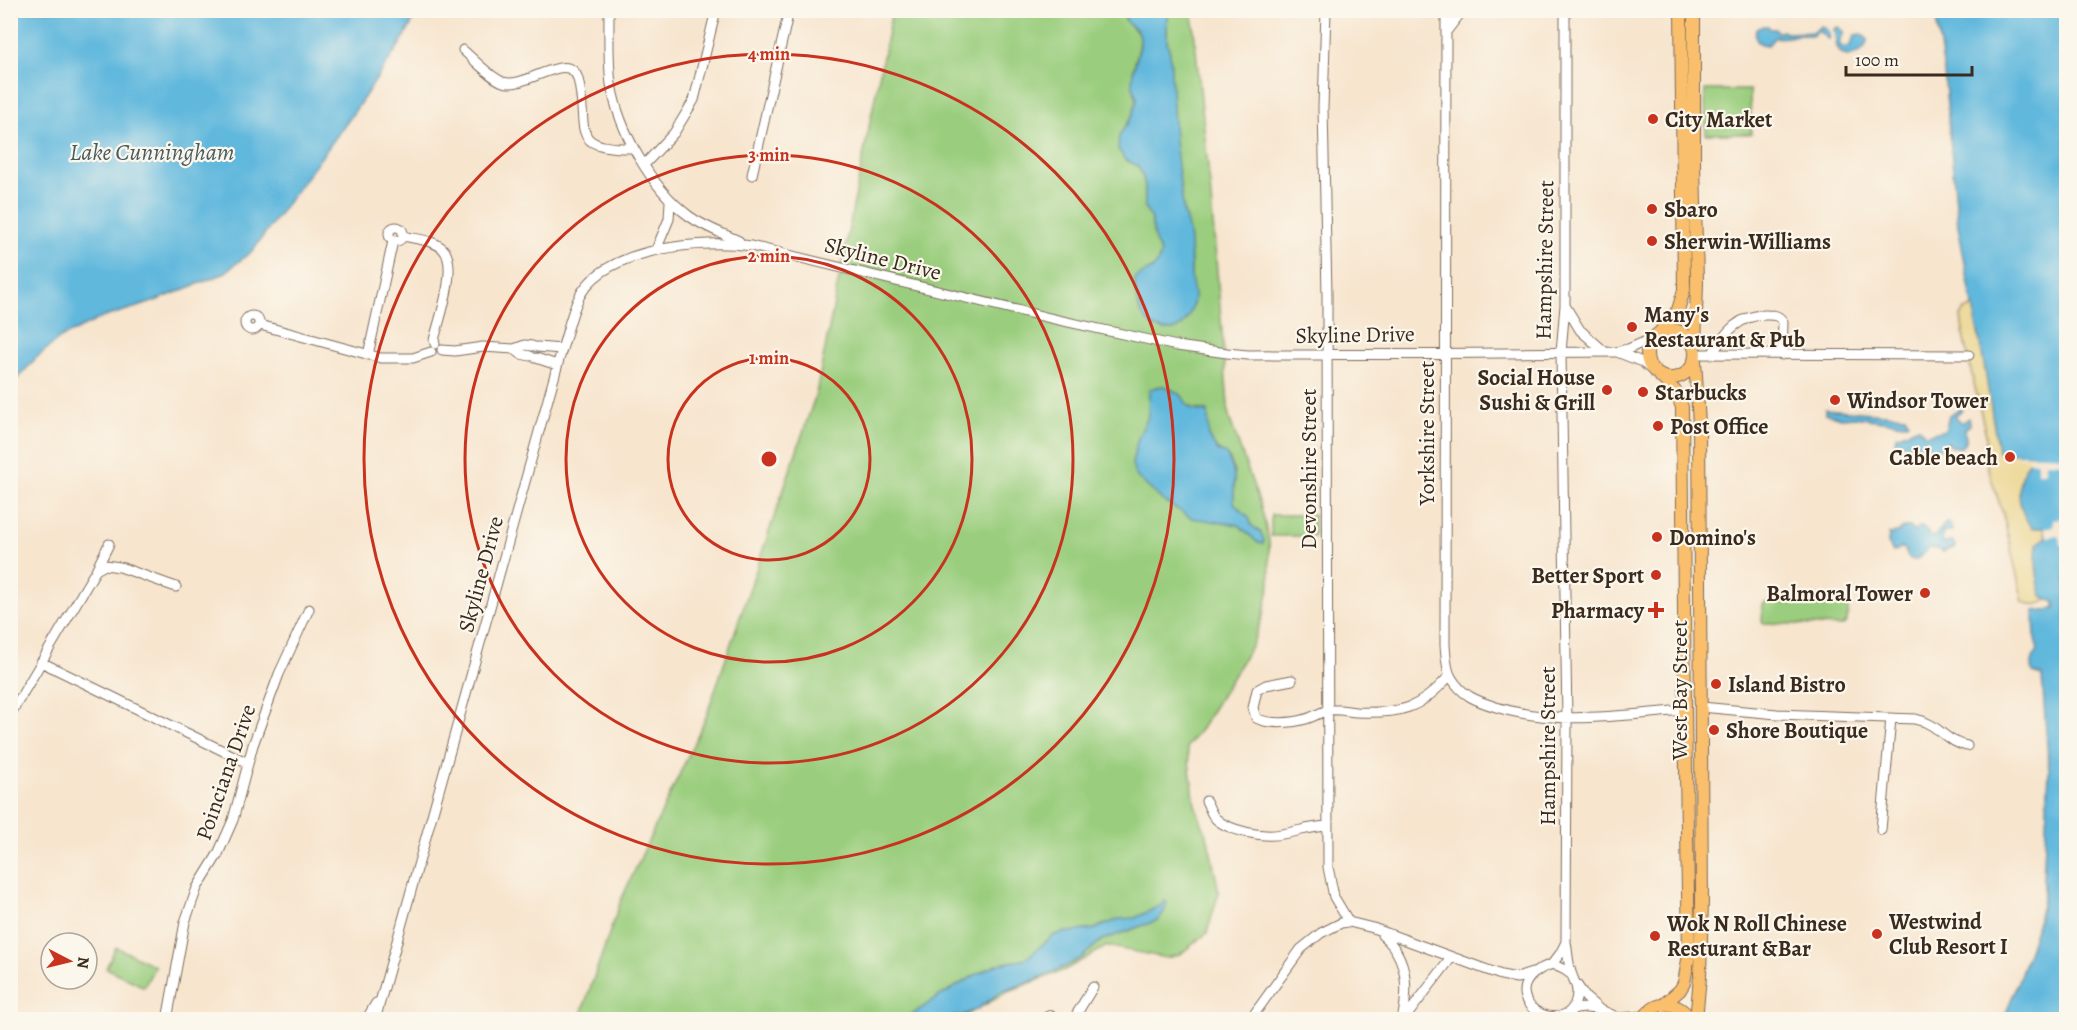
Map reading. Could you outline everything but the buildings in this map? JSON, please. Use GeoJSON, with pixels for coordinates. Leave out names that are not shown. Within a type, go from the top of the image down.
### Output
{"type":"FeatureCollection","features":[{"type":"Feature","properties":{"kind":"main road"},"geometry":{"type":"LineString","coordinates":[[1656,335],[1670,330],[1680,331],[1691,340],[1695,354],[1690,370],[1682,376],[1671,379],[1657,374],[1648,364],[1647,355],[1648,346],[1656,335],[1678,310],[1684,290],[1681,10]]}},
{"type":"Feature","properties":{"kind":"main road","name":"West Bay Street"},"geometry":{"type":"LineString","coordinates":[[1694,10],[1697,281],[1694,325],[1695,384],[1699,424],[1702,908],[1696,1020]]}},
{"type":"Feature","properties":{"kind":"main road","name":"West Bay Street"},"geometry":{"type":"LineString","coordinates":[[1643,1018],[1649,1011],[1663,1005],[1673,997],[1684,983],[1689,954],[1684,710],[1682,407],[1676,392],[1657,374]]}},
{"type":"Feature","properties":{"kind":"main road"},"geometry":{"type":"LineString","coordinates":[[1663,1005],[1678,1006],[1691,1020]]}},
{"type":"Feature","properties":{"kind":"street"},"geometry":{"type":"LineString","coordinates":[[609,10],[612,85],[622,121],[633,148],[670,201],[698,222],[751,246]]}},
{"type":"Feature","properties":{"kind":"street"},"geometry":{"type":"LineString","coordinates":[[644,165],[674,133],[691,107],[716,10]]}},
{"type":"Feature","properties":{"kind":"street"},"geometry":{"type":"LineString","coordinates":[[752,175],[789,10]]}},
{"type":"Feature","properties":{"kind":"street","name":"Devonshire Street"},"geometry":{"type":"LineString","coordinates":[[1326,10],[1323,108],[1327,354],[1328,826],[1330,884],[1334,897],[1348,922]]}},
{"type":"Feature","properties":{"kind":"street","name":"Yorkshire Street"},"geometry":{"type":"LineString","coordinates":[[1446,10],[1446,645],[1450,675]]}},
{"type":"Feature","properties":{"kind":"street"},"geometry":{"type":"LineString","coordinates":[[1446,32],[1464,10]]}},
{"type":"Feature","properties":{"kind":"street","name":"Hampshire Street"},"geometry":{"type":"LineString","coordinates":[[1565,10],[1565,304],[1561,353],[1568,719],[1566,942],[1574,979]]}},
{"type":"Feature","properties":{"kind":"street"},"geometry":{"type":"LineString","coordinates":[[463,50],[496,78],[507,83],[522,82],[560,67],[569,68],[577,74],[585,133],[589,141],[607,148],[633,148]]}},
{"type":"Feature","properties":{"kind":"street"},"geometry":{"type":"LineString","coordinates":[[656,250],[669,219],[670,201]]}},
{"type":"Feature","properties":{"kind":"street"},"geometry":{"type":"LineString","coordinates":[[368,355],[393,241],[389,233],[394,227],[401,229],[404,236],[437,244],[448,257],[449,275],[434,340],[436,349]]}},
{"type":"Feature","properties":{"kind":"street","name":"Skyline Drive"},"geometry":{"type":"LineString","coordinates":[[375,1020],[562,349],[583,291],[597,276],[616,264],[656,250],[708,243],[751,246],[1054,319],[1177,346],[1248,355],[1610,352],[1628,348],[1656,335]]}},
{"type":"Feature","properties":{"kind":"street"},"geometry":{"type":"LineString","coordinates":[[1565,304],[1580,330],[1610,352]]}},
{"type":"Feature","properties":{"kind":"street"},"geometry":{"type":"LineString","coordinates":[[1712,354],[1728,331],[1739,322],[1750,317],[1764,315],[1777,316],[1784,321],[1782,355]]}},
{"type":"Feature","properties":{"kind":"street"},"geometry":{"type":"LineString","coordinates":[[260,325],[368,355],[397,360],[413,358],[436,349],[455,351],[483,347],[514,349],[525,345],[557,365]]}},
{"type":"Feature","properties":{"kind":"street"},"geometry":{"type":"LineString","coordinates":[[534,352],[562,349]]}},
{"type":"Feature","properties":{"kind":"street","name":"Skyline Drive"},"geometry":{"type":"LineString","coordinates":[[1610,352],[1642,362],[1657,374]]}},
{"type":"Feature","properties":{"kind":"street"},"geometry":{"type":"LineString","coordinates":[[1695,354],[1969,355]]}},
{"type":"Feature","properties":{"kind":"street"},"geometry":{"type":"LineString","coordinates":[[10,714],[96,570],[109,544]]}},
{"type":"Feature","properties":{"kind":"street"},"geometry":{"type":"LineString","coordinates":[[96,570],[105,566],[120,567],[176,587]]}},
{"type":"Feature","properties":{"kind":"street","name":"Poinciana Drive"},"geometry":{"type":"LineString","coordinates":[[167,1020],[185,922],[197,888],[218,854],[233,820],[248,762],[279,674],[309,609]]}},
{"type":"Feature","properties":{"kind":"street"},"geometry":{"type":"LineString","coordinates":[[41,662],[248,762]]}},
{"type":"Feature","properties":{"kind":"street"},"geometry":{"type":"LineString","coordinates":[[1293,680],[1266,685],[1257,690],[1253,708],[1256,718],[1267,721],[1296,721],[1328,710],[1397,712],[1423,702],[1436,692],[1450,675],[1474,700],[1525,714],[1568,719],[1684,710]]}},
{"type":"Feature","properties":{"kind":"street"},"geometry":{"type":"LineString","coordinates":[[1701,707],[1778,714],[1891,718],[1928,722],[1951,741],[1967,746]]}},
{"type":"Feature","properties":{"kind":"street"},"geometry":{"type":"LineString","coordinates":[[1881,830],[1891,718]]}},
{"type":"Feature","properties":{"kind":"street"},"geometry":{"type":"LineString","coordinates":[[1206,801],[1215,818],[1230,827],[1250,833],[1267,836],[1310,827],[1328,826]]}},
{"type":"Feature","properties":{"kind":"street"},"geometry":{"type":"LineString","coordinates":[[1250,1020],[1301,949],[1330,928],[1348,922],[1373,928],[1501,975],[1517,978],[1552,964],[1566,942]]}},
{"type":"Feature","properties":{"kind":"street"},"geometry":{"type":"LineString","coordinates":[[1373,928],[1391,942],[1400,956],[1407,988],[1403,1020]]}},
{"type":"Feature","properties":{"kind":"street"},"geometry":{"type":"LineString","coordinates":[[1403,1020],[1451,958]]}},
{"type":"Feature","properties":{"kind":"street"},"geometry":{"type":"LineString","coordinates":[[1552,964],[1565,970],[1574,979],[1586,998],[1600,1009],[1620,1019],[1643,1018]]}},
{"type":"Feature","properties":{"kind":"street"},"geometry":{"type":"LineString","coordinates":[[1530,1020],[1526,1003],[1526,984],[1533,972]]}},
{"type":"Feature","properties":{"kind":"street"},"geometry":{"type":"LineString","coordinates":[[1501,975],[1514,983],[1526,1003],[1539,1017],[1557,1019],[1570,1011],[1585,1007],[1600,1009]]}},
{"type":"Feature","properties":{"kind":"street"},"geometry":{"type":"LineString","coordinates":[[1570,1011],[1576,1000],[1574,979]]}},
{"type":"Feature","properties":{"kind":"street"},"geometry":{"type":"LineString","coordinates":[[366,1020],[385,984]]}},
{"type":"Feature","properties":{"kind":"street"},"geometry":{"type":"LineString","coordinates":[[1073,1020],[1093,987]]}},
{"type":"Feature","properties":{"kind":"street"},"geometry":{"type":"LineString","coordinates":[[1040,1020],[1051,1015]]}},
{"type":"Feature","properties":{"kind":"green space"},"geometry":{"type":"Polygon","coordinates":[[[892,11],[1124,11],[1125,20],[1140,35],[1140,40],[1133,76],[1136,107],[1119,136],[1125,160],[1137,165],[1142,174],[1145,185],[1145,207],[1161,253],[1154,267],[1135,279],[1140,312],[1189,312],[1192,297],[1191,261],[1175,153],[1167,11],[1192,11],[1210,186],[1229,417],[1261,507],[1269,541],[1270,584],[1264,612],[1253,643],[1202,727],[1187,747],[1195,805],[1208,839],[1219,892],[1207,933],[1179,955],[1166,958],[1107,946],[1065,970],[1009,991],[960,1019],[935,1019],[963,1015],[1001,992],[1030,982],[1081,958],[1102,940],[1158,920],[1165,910],[1164,901],[1162,905],[1135,918],[1102,925],[1095,929],[1053,936],[1023,960],[999,964],[977,974],[906,1019],[579,1020],[621,900],[706,717],[816,394],[892,11]],[[1163,386],[1155,387],[1149,404],[1148,417],[1138,438],[1133,459],[1135,475],[1162,500],[1185,513],[1239,525],[1257,542],[1261,533],[1251,525],[1249,518],[1234,503],[1233,467],[1228,457],[1211,441],[1205,410],[1191,407],[1171,389],[1163,386]]]}},
{"type":"Feature","properties":{"kind":"green space"},"geometry":{"type":"Polygon","coordinates":[[[1705,90],[1750,90],[1751,134],[1706,134],[1705,90]]]}},
{"type":"Feature","properties":{"kind":"green space"},"geometry":{"type":"Polygon","coordinates":[[[1271,515],[1314,515],[1314,536],[1271,536],[1271,515]]]}},
{"type":"Feature","properties":{"kind":"green space"},"geometry":{"type":"Polygon","coordinates":[[[1766,602],[1843,606],[1848,609],[1847,622],[1842,626],[1765,623],[1762,622],[1763,604],[1766,602]]]}},
{"type":"Feature","properties":{"kind":"green space"},"geometry":{"type":"Polygon","coordinates":[[[116,947],[155,966],[144,987],[106,968],[116,947]]]}},
{"type":"Feature","properties":{"kind":"sand","name":"Cable beach"},"geometry":{"type":"Polygon","coordinates":[[[1973,308],[1990,314],[2034,455],[2054,596],[2039,604],[2023,602],[2003,514],[1985,459],[1986,435],[1964,340],[1961,316],[1965,310],[1973,308]]]}},
{"type":"Feature","properties":{"kind":"water","name":"Lake Cunningham"},"geometry":{"type":"Polygon","coordinates":[[[11,11],[415,11],[411,25],[402,41],[350,118],[252,251],[223,274],[150,303],[101,318],[60,338],[35,359],[11,386],[11,11]]]}},
{"type":"Feature","properties":{"kind":"water"},"geometry":{"type":"Polygon","coordinates":[[[1124,11],[1167,11],[1167,42],[1170,53],[1175,141],[1189,237],[1194,297],[1186,321],[1180,327],[1172,330],[1156,328],[1149,324],[1140,311],[1136,295],[1135,279],[1157,264],[1161,253],[1145,207],[1145,185],[1142,174],[1137,165],[1125,160],[1118,149],[1119,136],[1132,116],[1137,99],[1132,83],[1140,46],[1140,35],[1127,23],[1124,11]]]}},
{"type":"Feature","properties":{"kind":"water"},"geometry":{"type":"Polygon","coordinates":[[[1935,11],[2066,11],[2066,1019],[2004,1019],[2037,926],[2044,890],[2049,772],[2042,676],[2033,673],[2032,666],[2033,658],[2038,650],[2035,640],[2034,611],[2055,609],[2055,602],[2043,598],[2037,578],[2037,544],[2047,537],[2044,528],[2032,528],[2022,511],[2019,498],[2021,477],[2033,455],[1998,452],[1958,226],[1944,72],[1935,11]]]}},
{"type":"Feature","properties":{"kind":"water"},"geometry":{"type":"Polygon","coordinates":[[[1763,26],[1775,29],[1778,33],[1782,31],[1786,33],[1813,32],[1821,26],[1828,31],[1829,37],[1828,39],[1818,31],[1812,36],[1775,37],[1768,45],[1757,41],[1755,36],[1756,29],[1763,26]]]}},
{"type":"Feature","properties":{"kind":"water"},"geometry":{"type":"Polygon","coordinates":[[[1838,27],[1844,32],[1839,43],[1842,47],[1849,47],[1855,35],[1861,34],[1867,39],[1864,48],[1857,54],[1848,56],[1840,52],[1836,44],[1834,29],[1838,27]]]}},
{"type":"Feature","properties":{"kind":"water"},"geometry":{"type":"Polygon","coordinates":[[[1163,386],[1182,396],[1193,410],[1208,412],[1209,438],[1219,452],[1225,453],[1231,465],[1234,477],[1234,503],[1249,518],[1251,525],[1261,533],[1263,544],[1257,542],[1239,525],[1191,518],[1162,500],[1135,475],[1132,464],[1138,438],[1148,417],[1149,389],[1163,386]]]}},
{"type":"Feature","properties":{"kind":"water"},"geometry":{"type":"Polygon","coordinates":[[[1825,409],[1905,416],[1908,422],[1904,424],[1855,417],[1841,418],[1825,413],[1825,409]]]}},
{"type":"Feature","properties":{"kind":"water"},"geometry":{"type":"Polygon","coordinates":[[[1959,409],[1962,410],[1955,416],[1962,423],[1968,418],[1970,424],[1964,429],[1966,440],[1960,448],[1951,446],[1947,442],[1940,449],[1934,448],[1932,451],[1926,451],[1922,445],[1905,445],[1904,442],[1895,442],[1896,436],[1919,427],[1925,435],[1946,430],[1949,415],[1959,409]]]}},
{"type":"Feature","properties":{"kind":"water"},"geometry":{"type":"Polygon","coordinates":[[[1946,523],[1950,523],[1952,530],[1943,532],[1942,543],[1953,542],[1956,547],[1942,552],[1930,548],[1916,560],[1910,559],[1902,547],[1893,552],[1888,543],[1889,534],[1898,533],[1904,527],[1910,527],[1914,532],[1921,527],[1928,531],[1929,536],[1934,537],[1946,523]]]}},
{"type":"Feature","properties":{"kind":"water"},"geometry":{"type":"Polygon","coordinates":[[[1164,900],[1167,903],[1165,910],[1158,920],[1102,940],[1081,958],[1030,982],[1001,992],[976,1010],[963,1015],[935,1019],[906,1019],[977,974],[999,964],[1023,960],[1053,936],[1095,929],[1119,919],[1135,918],[1162,905],[1164,900]]]}},
{"type":"Feature","properties":{"kind":"pier"},"geometry":{"type":"Polygon","coordinates":[[[1995,453],[2066,456],[2066,463],[2046,462],[2045,472],[2037,472],[2037,462],[2027,461],[2029,458],[1995,453]]]}},
{"type":"Feature","properties":{"kind":"pier"},"geometry":{"type":"Polygon","coordinates":[[[2062,518],[2066,544],[2061,545],[2058,535],[2047,537],[2044,528],[2054,526],[2053,520],[2062,518]]]}},
{"type":"Feature","properties":{"kind":"place","name":"City Market"},"geometry":{"type":"Point","coordinates":[1653,119]}},
{"type":"Feature","properties":{"kind":"place","name":"Sbaro"},"geometry":{"type":"Point","coordinates":[1652,209]}},
{"type":"Feature","properties":{"kind":"place","name":"Sherwin-Williams"},"geometry":{"type":"Point","coordinates":[1652,241]}},
{"type":"Feature","properties":{"kind":"place","name":"Many's Restaurant & Pub"},"geometry":{"type":"Point","coordinates":[1632,327]}},
{"type":"Feature","properties":{"kind":"place","name":"Social House Sushi & Grill"},"geometry":{"type":"Point","coordinates":[1607,390]}},
{"type":"Feature","properties":{"kind":"place","name":"Starbucks"},"geometry":{"type":"Point","coordinates":[1643,392]}},
{"type":"Feature","properties":{"kind":"place","name":"Windsor Tower"},"geometry":{"type":"Point","coordinates":[1835,400]}},
{"type":"Feature","properties":{"kind":"place","name":"Post Office"},"geometry":{"type":"Point","coordinates":[1658,426]}},
{"type":"Feature","properties":{"kind":"place","name":"Cable beach"},"geometry":{"type":"Point","coordinates":[2010,457]}},
{"type":"Feature","properties":{"kind":"place","name":"Domino's"},"geometry":{"type":"Point","coordinates":[1657,537]}},
{"type":"Feature","properties":{"kind":"place","name":"Better Sport"},"geometry":{"type":"Point","coordinates":[1656,575]}},
{"type":"Feature","properties":{"kind":"place","name":"Balmoral Tower"},"geometry":{"type":"Point","coordinates":[1925,593]}},
{"type":"Feature","properties":{"kind":"place","name":"Pharmacy"},"geometry":{"type":"Point","coordinates":[1656,610]}},
{"type":"Feature","properties":{"kind":"place","name":"Island Bistro"},"geometry":{"type":"Point","coordinates":[1716,684]}},
{"type":"Feature","properties":{"kind":"place","name":"Shore Boutique"},"geometry":{"type":"Point","coordinates":[1714,730]}},
{"type":"Feature","properties":{"kind":"place","name":"Westwind Club Resort I"},"geometry":{"type":"Point","coordinates":[1877,934]}},
{"type":"Feature","properties":{"kind":"place","name":"Wok N Roll Chinese Resturant &Bar"},"geometry":{"type":"Point","coordinates":[1655,936]}}]}
